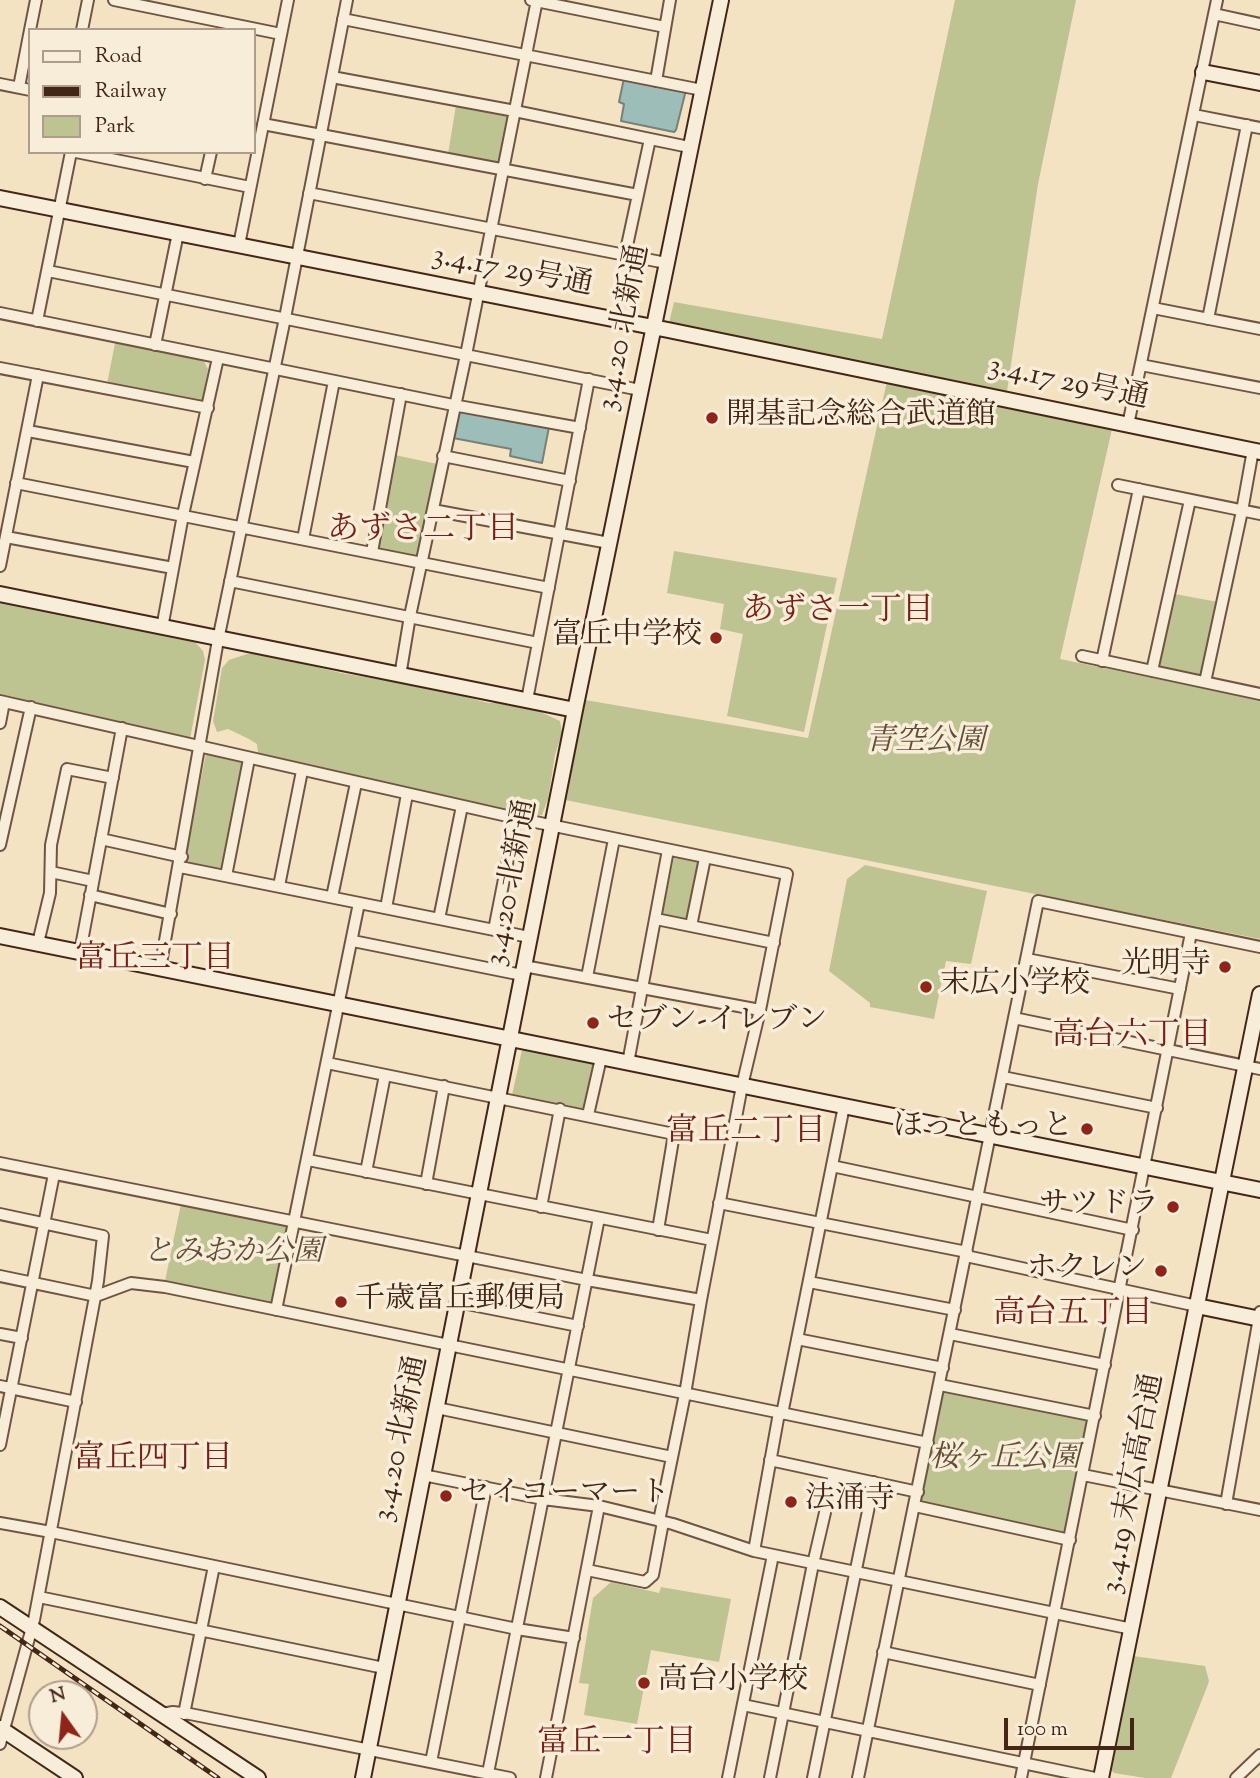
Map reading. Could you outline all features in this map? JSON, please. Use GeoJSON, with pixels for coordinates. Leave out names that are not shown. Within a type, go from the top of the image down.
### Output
{"type":"FeatureCollection","features":[{"type":"Feature","properties":{"kind":"street"},"geometry":{"type":"LineString","coordinates":[[30,28],[36,0]]}},
{"type":"Feature","properties":{"kind":"street"},"geometry":{"type":"LineString","coordinates":[[82,28],[88,0]]}},
{"type":"Feature","properties":{"kind":"street"},"geometry":{"type":"LineString","coordinates":[[114,0],[166,5],[236,27]]}},
{"type":"Feature","properties":{"kind":"street"},"geometry":{"type":"LineString","coordinates":[[239,245],[288,0]]}},
{"type":"Feature","properties":{"kind":"street"},"geometry":{"type":"LineString","coordinates":[[160,969],[181,862],[198,747],[218,640],[348,0]]}},
{"type":"Feature","properties":{"kind":"street"},"geometry":{"type":"LineString","coordinates":[[400,676],[535,0],[665,26]]}},
{"type":"Feature","properties":{"kind":"street"},"geometry":{"type":"LineString","coordinates":[[656,80],[670,0]]}},
{"type":"Feature","properties":{"kind":"street","name":"3.4.20 北新通"},"geometry":{"type":"LineString","coordinates":[[363,1778],[529,937],[721,0]]}},
{"type":"Feature","properties":{"kind":"street"},"geometry":{"type":"LineString","coordinates":[[1128,425],[1217,0]]}},
{"type":"Feature","properties":{"kind":"street"},"geometry":{"type":"LineString","coordinates":[[1214,14],[1260,24]]}},
{"type":"Feature","properties":{"kind":"street"},"geometry":{"type":"LineString","coordinates":[[344,19],[702,90]]}},
{"type":"Feature","properties":{"kind":"street"},"geometry":{"type":"LineString","coordinates":[[256,30],[282,34]]}},
{"type":"Feature","properties":{"kind":"street"},"geometry":{"type":"LineString","coordinates":[[0,84],[24,89],[28,44]]}},
{"type":"Feature","properties":{"kind":"street"},"geometry":{"type":"LineString","coordinates":[[1203,72],[1260,83]]}},
{"type":"Feature","properties":{"kind":"street"},"geometry":{"type":"LineString","coordinates":[[332,77],[689,147]]}},
{"type":"Feature","properties":{"kind":"street"},"geometry":{"type":"LineString","coordinates":[[1194,115],[1260,128]]}},
{"type":"Feature","properties":{"kind":"street"},"geometry":{"type":"LineString","coordinates":[[263,124],[638,195]]}},
{"type":"Feature","properties":{"kind":"street"},"geometry":{"type":"LineString","coordinates":[[1208,319],[1247,125]]}},
{"type":"Feature","properties":{"kind":"street"},"geometry":{"type":"LineString","coordinates":[[625,255],[650,139]]}},
{"type":"Feature","properties":{"kind":"street"},"geometry":{"type":"LineString","coordinates":[[37,321],[73,154]]}},
{"type":"Feature","properties":{"kind":"street"},"geometry":{"type":"LineString","coordinates":[[83,154],[250,187]]}},
{"type":"Feature","properties":{"kind":"street"},"geometry":{"type":"LineString","coordinates":[[205,179],[211,154]]}},
{"type":"Feature","properties":{"kind":"street"},"geometry":{"type":"LineString","coordinates":[[309,193],[666,263]]}},
{"type":"Feature","properties":{"kind":"street","name":"3.4.17 29号通"},"geometry":{"type":"LineString","coordinates":[[0,198],[652,327],[1256,451]]}},
{"type":"Feature","properties":{"kind":"street"},"geometry":{"type":"LineString","coordinates":[[155,345],[178,233]]}},
{"type":"Feature","properties":{"kind":"street"},"geometry":{"type":"LineString","coordinates":[[48,271],[640,390]]}},
{"type":"Feature","properties":{"kind":"street"},"geometry":{"type":"LineString","coordinates":[[1153,309],[1260,330]]}},
{"type":"Feature","properties":{"kind":"street"},"geometry":{"type":"LineString","coordinates":[[0,313],[453,405],[580,428]]}},
{"type":"Feature","properties":{"kind":"street"},"geometry":{"type":"LineString","coordinates":[[162,628],[183,515],[218,358]]}},
{"type":"Feature","properties":{"kind":"street"},"geometry":{"type":"LineString","coordinates":[[1141,365],[1260,388]]}},
{"type":"Feature","properties":{"kind":"street"},"geometry":{"type":"LineString","coordinates":[[0,368],[208,408]]}},
{"type":"Feature","properties":{"kind":"street"},"geometry":{"type":"LineString","coordinates":[[0,566],[38,375]]}},
{"type":"Feature","properties":{"kind":"street"},"geometry":{"type":"LineString","coordinates":[[527,700],[589,379]]}},
{"type":"Feature","properties":{"kind":"street"},"geometry":{"type":"LineString","coordinates":[[303,539],[334,381]]}},
{"type":"Feature","properties":{"kind":"street"},"geometry":{"type":"LineString","coordinates":[[372,552],[401,394]]}},
{"type":"Feature","properties":{"kind":"street"},"geometry":{"type":"LineString","coordinates":[[28,431],[194,462]]}},
{"type":"Feature","properties":{"kind":"street"},"geometry":{"type":"LineString","coordinates":[[1205,682],[1256,451]]}},
{"type":"Feature","properties":{"kind":"street"},"geometry":{"type":"LineString","coordinates":[[443,456],[570,481]]}},
{"type":"Feature","properties":{"kind":"street"},"geometry":{"type":"LineString","coordinates":[[16,483],[549,588]]}},
{"type":"Feature","properties":{"kind":"street"},"geometry":{"type":"LineString","coordinates":[[1118,485],[1260,514]]}},
{"type":"Feature","properties":{"kind":"street"},"geometry":{"type":"LineString","coordinates":[[1102,661],[1139,489]]}},
{"type":"Feature","properties":{"kind":"street"},"geometry":{"type":"LineString","coordinates":[[1152,671],[1190,500]]}},
{"type":"Feature","properties":{"kind":"street"},"geometry":{"type":"LineString","coordinates":[[433,510],[609,543]]}},
{"type":"Feature","properties":{"kind":"street"},"geometry":{"type":"LineString","coordinates":[[6,537],[173,568]]}},
{"type":"Feature","properties":{"kind":"street"},"geometry":{"type":"LineString","coordinates":[[230,581],[538,643]]}},
{"type":"Feature","properties":{"kind":"street"},"geometry":{"type":"LineString","coordinates":[[0,594],[575,710]]}},
{"type":"Feature","properties":{"kind":"street"},"geometry":{"type":"LineString","coordinates":[[1082,656],[1205,682],[1259,690]]}},
{"type":"Feature","properties":{"kind":"street"},"geometry":{"type":"LineString","coordinates":[[0,723],[2,702],[31,707],[356,783],[788,874],[719,1203],[653,1575],[645,1582],[587,1570]]}},
{"type":"Feature","properties":{"kind":"street"},"geometry":{"type":"LineString","coordinates":[[0,845],[31,707]]}},
{"type":"Feature","properties":{"kind":"street"},"geometry":{"type":"LineString","coordinates":[[80,952],[122,728]]}},
{"type":"Feature","properties":{"kind":"street"},"geometry":{"type":"LineString","coordinates":[[226,876],[249,759]]}},
{"type":"Feature","properties":{"kind":"street"},"geometry":{"type":"LineString","coordinates":[[38,943],[50,893],[51,845],[67,769],[113,778]]}},
{"type":"Feature","properties":{"kind":"street"},"geometry":{"type":"LineString","coordinates":[[279,887],[302,771]]}},
{"type":"Feature","properties":{"kind":"street"},"geometry":{"type":"LineString","coordinates":[[332,897],[356,783]]}},
{"type":"Feature","properties":{"kind":"street"},"geometry":{"type":"LineString","coordinates":[[386,908],[407,794]]}},
{"type":"Feature","properties":{"kind":"street"},"geometry":{"type":"LineString","coordinates":[[439,919],[462,806]]}},
{"type":"Feature","properties":{"kind":"street"},"geometry":{"type":"LineString","coordinates":[[494,930],[516,818]]}},
{"type":"Feature","properties":{"kind":"street"},"geometry":{"type":"LineString","coordinates":[[101,839],[226,876],[529,937]]}},
{"type":"Feature","properties":{"kind":"street"},"geometry":{"type":"LineString","coordinates":[[587,977],[614,839]]}},
{"type":"Feature","properties":{"kind":"street"},"geometry":{"type":"LineString","coordinates":[[628,1063],[668,850]]}},
{"type":"Feature","properties":{"kind":"street"},"geometry":{"type":"LineString","coordinates":[[691,926],[705,858]]}},
{"type":"Feature","properties":{"kind":"street"},"geometry":{"type":"LineString","coordinates":[[51,872],[93,881]]}},
{"type":"Feature","properties":{"kind":"street"},"geometry":{"type":"LineString","coordinates":[[90,895],[171,914]]}},
{"type":"Feature","properties":{"kind":"street"},"geometry":{"type":"LineString","coordinates":[[859,1778],[1038,901],[1260,947]]}},
{"type":"Feature","properties":{"kind":"street"},"geometry":{"type":"LineString","coordinates":[[276,1310],[359,903]]}},
{"type":"Feature","properties":{"kind":"street"},"geometry":{"type":"LineString","coordinates":[[656,919],[774,943]]}},
{"type":"Feature","properties":{"kind":"street"},"geometry":{"type":"LineString","coordinates":[[1021,1778],[1191,933]]}},
{"type":"Feature","properties":{"kind":"street"},"geometry":{"type":"LineString","coordinates":[[0,936],[1260,1190]]}},
{"type":"Feature","properties":{"kind":"street"},"geometry":{"type":"LineString","coordinates":[[353,941],[523,970],[587,977],[761,1010]]}},
{"type":"Feature","properties":{"kind":"street"},"geometry":{"type":"LineString","coordinates":[[1027,959],[1180,989]]}},
{"type":"Feature","properties":{"kind":"street","name":"3.4.19 末広高台通"},"geometry":{"type":"LineString","coordinates":[[1101,1778],[1222,1183],[1253,1067],[1260,994]]}},
{"type":"Feature","properties":{"kind":"street"},"geometry":{"type":"LineString","coordinates":[[1014,1018],[1253,1067]]}},
{"type":"Feature","properties":{"kind":"street"},"geometry":{"type":"LineString","coordinates":[[588,1115],[601,1058]]}},
{"type":"Feature","properties":{"kind":"street"},"geometry":{"type":"LineString","coordinates":[[327,1063],[674,1134],[658,1230]]}},
{"type":"Feature","properties":{"kind":"street"},"geometry":{"type":"LineString","coordinates":[[366,1172],[385,1074]]}},
{"type":"Feature","properties":{"kind":"street"},"geometry":{"type":"LineString","coordinates":[[1003,1077],[1157,1108]]}},
{"type":"Feature","properties":{"kind":"street"},"geometry":{"type":"LineString","coordinates":[[426,1184],[444,1086]]}},
{"type":"Feature","properties":{"kind":"street"},"geometry":{"type":"LineString","coordinates":[[754,1551],[770,1460],[844,1106]]}},
{"type":"Feature","properties":{"kind":"street"},"geometry":{"type":"LineString","coordinates":[[541,1207],[560,1110]]}},
{"type":"Feature","properties":{"kind":"street"},"geometry":{"type":"LineString","coordinates":[[308,1160],[712,1240]]}},
{"type":"Feature","properties":{"kind":"street"},"geometry":{"type":"LineString","coordinates":[[0,1163],[295,1223],[701,1300]]}},
{"type":"Feature","properties":{"kind":"street"},"geometry":{"type":"LineString","coordinates":[[832,1166],[1133,1230]]}},
{"type":"Feature","properties":{"kind":"street"},"geometry":{"type":"LineString","coordinates":[[0,1445],[6,1387],[22,1338],[54,1174]]}},
{"type":"Feature","properties":{"kind":"street"},"geometry":{"type":"LineString","coordinates":[[719,1203],[967,1254],[1197,1306],[1260,1316],[1226,1504]]}},
{"type":"Feature","properties":{"kind":"street"},"geometry":{"type":"LineString","coordinates":[[0,1214],[103,1236],[96,1296],[32,1628],[1,1734],[75,1778]]}},
{"type":"Feature","properties":{"kind":"street"},"geometry":{"type":"LineString","coordinates":[[488,1773],[599,1218]]}},
{"type":"Feature","properties":{"kind":"street"},"geometry":{"type":"LineString","coordinates":[[0,1276],[96,1296],[131,1283],[165,1287],[928,1443]]}},
{"type":"Feature","properties":{"kind":"street"},"geometry":{"type":"LineString","coordinates":[[808,1282],[955,1310]]}},
{"type":"Feature","properties":{"kind":"street"},"geometry":{"type":"LineString","coordinates":[[457,1302],[579,1326]]}},
{"type":"Feature","properties":{"kind":"street"},"geometry":{"type":"LineString","coordinates":[[0,1334],[22,1338]]}},
{"type":"Feature","properties":{"kind":"street"},"geometry":{"type":"LineString","coordinates":[[950,1334],[1105,1365]]}},
{"type":"Feature","properties":{"kind":"street"},"geometry":{"type":"LineString","coordinates":[[797,1339],[943,1368]]}},
{"type":"Feature","properties":{"kind":"street"},"geometry":{"type":"LineString","coordinates":[[940,1385],[1095,1416]]}},
{"type":"Feature","properties":{"kind":"street"},"geometry":{"type":"LineString","coordinates":[[6,1387],[76,1402]]}},
{"type":"Feature","properties":{"kind":"street"},"geometry":{"type":"LineString","coordinates":[[437,1408],[672,1457]]}},
{"type":"Feature","properties":{"kind":"street"},"geometry":{"type":"LineString","coordinates":[[770,1460],[918,1492]]}},
{"type":"Feature","properties":{"kind":"street"},"geometry":{"type":"LineString","coordinates":[[771,1778],[813,1564],[834,1474]]}},
{"type":"Feature","properties":{"kind":"street"},"geometry":{"type":"LineString","coordinates":[[422,1475],[542,1499],[599,1506],[754,1551],[1132,1629]]}},
{"type":"Feature","properties":{"kind":"street"},"geometry":{"type":"LineString","coordinates":[[1083,1475],[1260,1510]]}},
{"type":"Feature","properties":{"kind":"street"},"geometry":{"type":"LineString","coordinates":[[813,1778],[874,1482]]}},
{"type":"Feature","properties":{"kind":"street"},"geometry":{"type":"LineString","coordinates":[[431,1762],[486,1487]]}},
{"type":"Feature","properties":{"kind":"street"},"geometry":{"type":"LineString","coordinates":[[546,1778],[599,1506]]}},
{"type":"Feature","properties":{"kind":"street"},"geometry":{"type":"LineString","coordinates":[[915,1506],[1070,1539]]}},
{"type":"Feature","properties":{"kind":"street"},"geometry":{"type":"LineString","coordinates":[[0,1524],[51,1532],[517,1629],[574,1638]]}},
{"type":"Feature","properties":{"kind":"street"},"geometry":{"type":"LineString","coordinates":[[727,1778],[773,1555]]}},
{"type":"Feature","properties":{"kind":"street"},"geometry":{"type":"LineString","coordinates":[[184,1713],[214,1566]]}},
{"type":"Feature","properties":{"kind":"street"},"geometry":{"type":"LineString","coordinates":[[38,1597],[384,1668]]}},
{"type":"Feature","properties":{"kind":"street"},"geometry":{"type":"LineString","coordinates":[[0,1606],[258,1778]]}},
{"type":"Feature","properties":{"kind":"street"},"geometry":{"type":"LineString","coordinates":[[883,1653],[1040,1685]]}},
{"type":"Feature","properties":{"kind":"street"},"geometry":{"type":"LineString","coordinates":[[743,1705],[1095,1778]]}},
{"type":"Feature","properties":{"kind":"street"},"geometry":{"type":"LineString","coordinates":[[162,1714],[184,1713],[510,1778]]}},
{"type":"Feature","properties":{"kind":"street"},"geometry":{"type":"LineString","coordinates":[[1236,1778],[1260,1755]]}},
{"type":"Feature","properties":{"kind":"green space"},"geometry":{"type":"Polygon","coordinates":[[[955,0],[1076,0],[1038,184],[1007,391],[669,323],[674,302],[882,339],[955,0]]]}},
{"type":"Feature","properties":{"kind":"green space"},"geometry":{"type":"Polygon","coordinates":[[[456,105],[509,115],[499,164],[448,154],[456,105]]]}},
{"type":"Feature","properties":{"kind":"green space"},"geometry":{"type":"Polygon","coordinates":[[[115,343],[203,360],[208,369],[202,401],[107,384],[115,343]]]}},
{"type":"Feature","properties":{"kind":"green space","name":"青空公園"},"geometry":{"type":"Polygon","coordinates":[[[887,381],[1112,429],[1060,659],[1260,700],[1260,939],[565,800],[585,700],[808,738],[887,381]]]}},
{"type":"Feature","properties":{"kind":"green space"},"geometry":{"type":"Polygon","coordinates":[[[395,455],[437,464],[420,555],[417,558],[377,548],[395,455]]]}},
{"type":"Feature","properties":{"kind":"green space"},"geometry":{"type":"Polygon","coordinates":[[[674,551],[837,578],[804,732],[727,716],[743,634],[720,629],[724,604],[667,593],[674,551]]]}},
{"type":"Feature","properties":{"kind":"green space"},"geometry":{"type":"Polygon","coordinates":[[[1175,594],[1218,602],[1202,678],[1158,667],[1175,594]]]}},
{"type":"Feature","properties":{"kind":"green space"},"geometry":{"type":"Polygon","coordinates":[[[0,601],[194,641],[203,651],[205,660],[190,739],[0,694],[0,601]]]}},
{"type":"Feature","properties":{"kind":"green space"},"geometry":{"type":"Polygon","coordinates":[[[247,654],[263,654],[341,673],[433,688],[488,703],[512,703],[530,707],[560,721],[562,733],[542,815],[536,816],[258,753],[257,744],[249,739],[228,729],[217,732],[213,721],[222,668],[229,660],[247,654]]]}},
{"type":"Feature","properties":{"kind":"green space"},"geometry":{"type":"Polygon","coordinates":[[[206,754],[244,763],[222,870],[184,862],[206,754]]]}},
{"type":"Feature","properties":{"kind":"green space"},"geometry":{"type":"Polygon","coordinates":[[[674,857],[701,863],[689,922],[662,916],[674,857]]]}},
{"type":"Feature","properties":{"kind":"green space"},"geometry":{"type":"Polygon","coordinates":[[[865,865],[987,891],[971,964],[946,961],[934,1019],[870,1007],[870,1003],[829,971],[847,879],[865,865]]]}},
{"type":"Feature","properties":{"kind":"green space"},"geometry":{"type":"Polygon","coordinates":[[[522,1050],[595,1063],[585,1109],[512,1095],[522,1050]]]}},
{"type":"Feature","properties":{"kind":"green space","name":"とみおか公園"},"geometry":{"type":"Polygon","coordinates":[[[181,1204],[287,1225],[271,1304],[165,1281],[181,1204]]]}},
{"type":"Feature","properties":{"kind":"green space","name":"桜ヶ丘公園"},"geometry":{"type":"Polygon","coordinates":[[[944,1390],[1089,1419],[1067,1533],[920,1503],[944,1390]]]}},
{"type":"Feature","properties":{"kind":"green space"},"geometry":{"type":"Polygon","coordinates":[[[611,1582],[659,1593],[661,1587],[731,1599],[719,1662],[651,1650],[637,1724],[584,1715],[589,1684],[579,1683],[593,1598],[611,1582]]]}},
{"type":"Feature","properties":{"kind":"green space"},"geometry":{"type":"Polygon","coordinates":[[[1133,1656],[1205,1666],[1209,1681],[1171,1778],[1145,1778],[1114,1773],[1110,1769],[1133,1656]]]}},
{"type":"Feature","properties":{"kind":"water"},"geometry":{"type":"Polygon","coordinates":[[[624,78],[686,90],[674,132],[621,121],[624,104],[619,102],[624,78]]]}},
{"type":"Feature","properties":{"kind":"water"},"geometry":{"type":"Polygon","coordinates":[[[460,410],[549,427],[542,463],[510,456],[511,449],[453,438],[460,410]]]}},
{"type":"Feature","properties":{"kind":"railway"},"geometry":{"type":"LineString","coordinates":[[0,1626],[218,1778]]}},
{"type":"Feature","properties":{"kind":"place","name":"開基記念総合武道館"},"geometry":{"type":"Point","coordinates":[712,418]}},
{"type":"Feature","properties":{"kind":"place","name":"富丘中学校"},"geometry":{"type":"Point","coordinates":[716,638]}},
{"type":"Feature","properties":{"kind":"place","name":"光明寺"},"geometry":{"type":"Point","coordinates":[1225,967]}},
{"type":"Feature","properties":{"kind":"place","name":"末広小学校"},"geometry":{"type":"Point","coordinates":[926,987]}},
{"type":"Feature","properties":{"kind":"place","name":"セブン-イレブン"},"geometry":{"type":"Point","coordinates":[593,1023]}},
{"type":"Feature","properties":{"kind":"place","name":"ほっともっと"},"geometry":{"type":"Point","coordinates":[1087,1129]}},
{"type":"Feature","properties":{"kind":"place","name":"サツドラ"},"geometry":{"type":"Point","coordinates":[1173,1207]}},
{"type":"Feature","properties":{"kind":"place","name":"ホクレン"},"geometry":{"type":"Point","coordinates":[1161,1271]}},
{"type":"Feature","properties":{"kind":"place","name":"千歳富丘郵便局"},"geometry":{"type":"Point","coordinates":[341,1302]}},
{"type":"Feature","properties":{"kind":"place","name":"セイコーマート"},"geometry":{"type":"Point","coordinates":[446,1496]}},
{"type":"Feature","properties":{"kind":"place","name":"法涌寺"},"geometry":{"type":"Point","coordinates":[791,1502]}},
{"type":"Feature","properties":{"kind":"place","name":"高台小学校"},"geometry":{"type":"Point","coordinates":[644,1683]}},
{"type":"Feature","properties":{"kind":"district","name":"あずさ二丁目"},"geometry":{"type":"Point","coordinates":[423,533]}},
{"type":"Feature","properties":{"kind":"district","name":"あずさ一丁目"},"geometry":{"type":"Point","coordinates":[838,614]}},
{"type":"Feature","properties":{"kind":"district","name":"富丘三丁目"},"geometry":{"type":"Point","coordinates":[155,962]}},
{"type":"Feature","properties":{"kind":"district","name":"高台六丁目"},"geometry":{"type":"Point","coordinates":[1132,1039]}},
{"type":"Feature","properties":{"kind":"district","name":"富丘二丁目"},"geometry":{"type":"Point","coordinates":[746,1135]}},
{"type":"Feature","properties":{"kind":"district","name":"高台五丁目"},"geometry":{"type":"Point","coordinates":[1073,1317]}},
{"type":"Feature","properties":{"kind":"district","name":"富丘四丁目"},"geometry":{"type":"Point","coordinates":[153,1462]}},
{"type":"Feature","properties":{"kind":"district","name":"富丘一丁目"},"geometry":{"type":"Point","coordinates":[617,1746]}}]}
